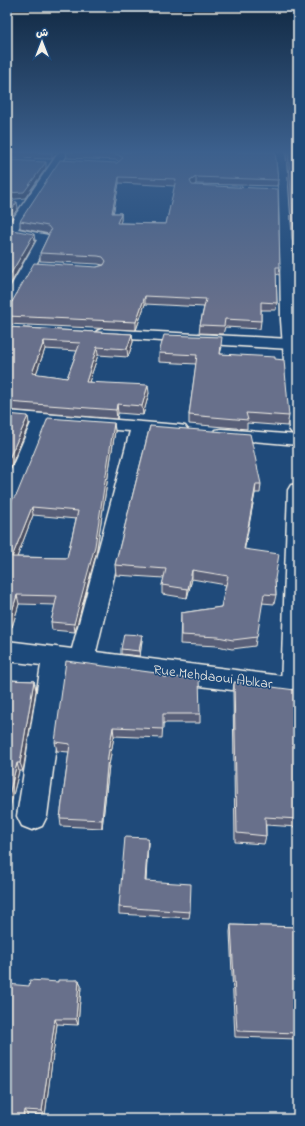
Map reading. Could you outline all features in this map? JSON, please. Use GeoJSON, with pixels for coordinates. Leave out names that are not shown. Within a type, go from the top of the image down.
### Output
{"type":"FeatureCollection","features":[{"type":"Feature","properties":{"kind":"street"},"geometry":{"type":"LineString","coordinates":[[7,306],[44,238],[9,232],[30,205]]}},
{"type":"Feature","properties":{"kind":"street"},"geometry":{"type":"LineString","coordinates":[[285,205],[290,344],[295,366],[298,429]]}},
{"type":"Feature","properties":{"kind":"street"},"geometry":{"type":"LineString","coordinates":[[29,265],[44,266]]}},
{"type":"Feature","properties":{"kind":"street"},"geometry":{"type":"LineString","coordinates":[[86,333],[290,344]]}},
{"type":"Feature","properties":{"kind":"street"},"geometry":{"type":"LineString","coordinates":[[7,416],[298,440]]}},
{"type":"Feature","properties":{"kind":"street"},"geometry":{"type":"LineString","coordinates":[[7,502],[42,418]]}},
{"type":"Feature","properties":{"kind":"street"},"geometry":{"type":"LineString","coordinates":[[82,660],[140,427]]}},
{"type":"Feature","properties":{"kind":"street","name":"Rue Mehdaoui Ablkar"},"geometry":{"type":"LineString","coordinates":[[7,651],[296,687],[298,490]]}},
{"type":"Feature","properties":{"kind":"street"},"geometry":{"type":"LineString","coordinates":[[32,816],[55,657]]}},
{"type":"Feature","properties":{"kind":"building"},"geometry":{"type":"Polygon","coordinates":[[[7,205],[15,205],[7,216],[7,205]]]}},
{"type":"Feature","properties":{"kind":"building"},"geometry":{"type":"Polygon","coordinates":[[[31,205],[114,205],[112,213],[121,213],[117,223],[166,224],[170,205],[278,205],[280,267],[276,267],[277,303],[261,302],[261,321],[225,319],[224,326],[200,325],[206,299],[145,296],[136,322],[7,316],[7,303],[12,302],[34,263],[97,267],[104,265],[106,261],[103,257],[98,256],[40,253],[51,230],[48,226],[20,221],[31,205]]]}},
{"type":"Feature","properties":{"kind":"building"},"geometry":{"type":"Polygon","coordinates":[[[292,205],[298,205],[297,268],[292,205]]]}},
{"type":"Feature","properties":{"kind":"building"},"geometry":{"type":"Polygon","coordinates":[[[7,229],[34,234],[7,280],[7,229]]]}},
{"type":"Feature","properties":{"kind":"building"},"geometry":{"type":"Polygon","coordinates":[[[7,327],[132,334],[127,349],[97,347],[86,382],[148,385],[142,406],[117,404],[116,410],[7,402],[7,327]],[[44,341],[32,373],[67,378],[80,343],[44,341]]]}},
{"type":"Feature","properties":{"kind":"building"},"geometry":{"type":"Polygon","coordinates":[[[164,335],[222,337],[220,354],[275,357],[275,359],[284,360],[289,416],[246,413],[248,420],[189,415],[197,355],[159,353],[164,335]]]}},
{"type":"Feature","properties":{"kind":"building"},"geometry":{"type":"Polygon","coordinates":[[[7,414],[28,416],[7,463],[7,414]]]}},
{"type":"Feature","properties":{"kind":"building"},"geometry":{"type":"Polygon","coordinates":[[[48,418],[114,423],[95,546],[74,624],[51,622],[57,596],[17,595],[10,618],[7,618],[7,512],[12,500],[17,494],[48,418]],[[32,507],[12,557],[67,558],[78,511],[32,507]]]}},
{"type":"Feature","properties":{"kind":"building"},"geometry":{"type":"Polygon","coordinates":[[[150,426],[250,434],[261,484],[256,484],[244,549],[279,554],[275,579],[276,595],[264,594],[257,637],[233,640],[218,637],[181,635],[181,613],[221,607],[228,576],[192,570],[188,589],[162,585],[166,569],[115,565],[150,426]]]}},
{"type":"Feature","properties":{"kind":"building"},"geometry":{"type":"Polygon","coordinates":[[[124,634],[142,635],[139,651],[121,649],[124,634]]]}},
{"type":"Feature","properties":{"kind":"building"},"geometry":{"type":"Polygon","coordinates":[[[66,661],[164,674],[164,677],[199,678],[200,714],[163,714],[163,729],[113,727],[108,756],[102,820],[60,818],[70,744],[55,742],[66,661]]]}},
{"type":"Feature","properties":{"kind":"building"},"geometry":{"type":"Polygon","coordinates":[[[7,680],[34,681],[20,763],[17,763],[8,799],[7,799],[7,680]]]}},
{"type":"Feature","properties":{"kind":"building"},"geometry":{"type":"Polygon","coordinates":[[[234,682],[295,690],[298,717],[298,819],[265,817],[266,836],[237,833],[234,682]]]}},
{"type":"Feature","properties":{"kind":"building"},"geometry":{"type":"Polygon","coordinates":[[[125,837],[148,838],[145,881],[191,884],[190,912],[119,907],[125,837]]]}},
{"type":"Feature","properties":{"kind":"building"},"geometry":{"type":"Polygon","coordinates":[[[231,925],[298,927],[298,1033],[237,1031],[231,925]]]}},
{"type":"Feature","properties":{"kind":"building"},"geometry":{"type":"Polygon","coordinates":[[[30,980],[58,982],[58,980],[79,980],[76,1019],[55,1019],[42,1111],[24,1110],[23,1119],[7,1119],[7,984],[29,986],[30,980]]]}}]}
